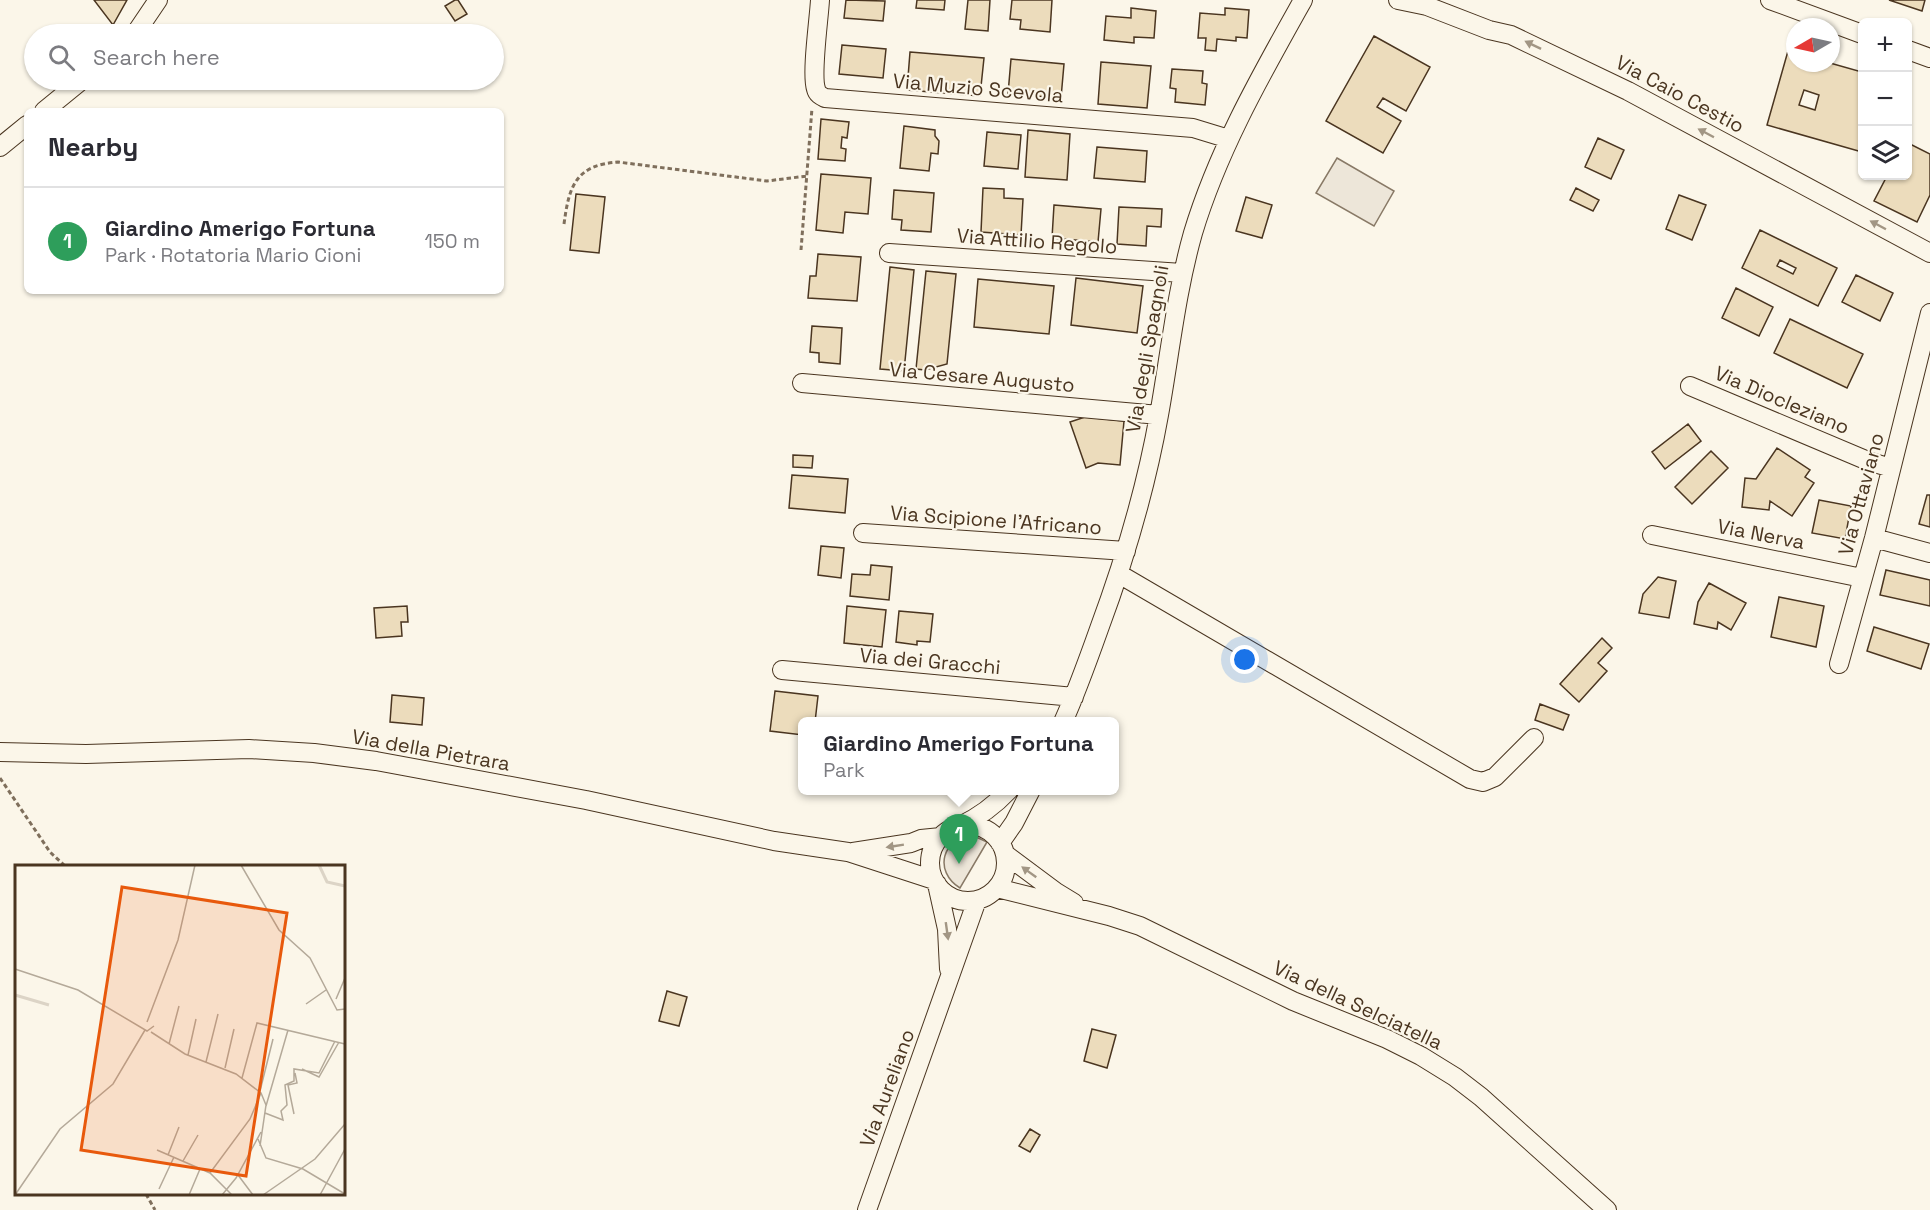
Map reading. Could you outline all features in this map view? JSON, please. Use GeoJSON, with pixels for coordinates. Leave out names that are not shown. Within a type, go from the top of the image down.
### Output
{"type":"FeatureCollection","features":[{"type":"Feature","properties":{"kind":"street"},"geometry":{"type":"LineString","coordinates":[[142,24],[159,0]]}},
{"type":"Feature","properties":{"kind":"street"},"geometry":{"type":"LineString","coordinates":[[815,78],[820,0]]}},
{"type":"Feature","properties":{"kind":"street","name":"Via degli Spagnoli"},"geometry":{"type":"LineString","coordinates":[[1065,717],[1119,574],[1143,490],[1159,415],[1182,273],[1203,204],[1229,139],[1251,94],[1303,0]]}},
{"type":"Feature","properties":{"kind":"street","name":"Via Caio Cestio"},"geometry":{"type":"LineString","coordinates":[[1398,0],[1427,6],[1489,30],[1511,35],[1628,91],[1930,253]]}},
{"type":"Feature","properties":{"kind":"street"},"geometry":{"type":"LineString","coordinates":[[1770,0],[1858,32]]}},
{"type":"Feature","properties":{"kind":"street"},"geometry":{"type":"LineString","coordinates":[[1912,51],[1929,55]]}},
{"type":"Feature","properties":{"kind":"street","name":"Via Muzio Scevola"},"geometry":{"type":"LineString","coordinates":[[815,78],[816,91],[825,98],[1193,128],[1229,139]]}},
{"type":"Feature","properties":{"kind":"street"},"geometry":{"type":"LineString","coordinates":[[48,108],[70,90]]}},
{"type":"Feature","properties":{"kind":"street"},"geometry":{"type":"LineString","coordinates":[[0,147],[24,127]]}},
{"type":"Feature","properties":{"kind":"street","name":"Via Attilio Regolo"},"geometry":{"type":"LineString","coordinates":[[889,253],[1182,273]]}},
{"type":"Feature","properties":{"kind":"street","name":"Via Ottaviano"},"geometry":{"type":"LineString","coordinates":[[1839,664],[1927,336],[1930,312]]}},
{"type":"Feature","properties":{"kind":"street","name":"Via Cesare Augusto"},"geometry":{"type":"LineString","coordinates":[[802,384],[1159,415]]}},
{"type":"Feature","properties":{"kind":"street","name":"Via Diocleziano"},"geometry":{"type":"LineString","coordinates":[[1690,386],[1868,461],[1891,468]]}},
{"type":"Feature","properties":{"kind":"street","name":"Via Scipione l'Africano"},"geometry":{"type":"LineString","coordinates":[[863,533],[1126,551]]}},
{"type":"Feature","properties":{"kind":"street","name":"Via Nerva"},"geometry":{"type":"LineString","coordinates":[[1652,536],[1862,578]]}},
{"type":"Feature","properties":{"kind":"street"},"geometry":{"type":"LineString","coordinates":[[1874,538],[1930,553]]}},
{"type":"Feature","properties":{"kind":"street"},"geometry":{"type":"LineString","coordinates":[[1119,574],[1470,779],[1483,782],[1495,777],[1534,738]]}},
{"type":"Feature","properties":{"kind":"street","name":"Via dei Gracchi"},"geometry":{"type":"LineString","coordinates":[[782,670],[1074,697]]}},
{"type":"Feature","properties":{"kind":"street","name":"Via della Pietrara"},"geometry":{"type":"LineString","coordinates":[[0,752],[86,754],[249,749],[305,752],[376,761],[586,800],[774,841],[848,852],[935,881]]}},
{"type":"Feature","properties":{"kind":"street"},"geometry":{"type":"LineString","coordinates":[[957,827],[969,825],[981,828],[992,834],[1003,848],[1005,874],[997,888],[988,896],[977,900],[958,900],[950,896],[935,881],[931,869],[931,857],[934,847],[948,831],[977,818],[1004,795]]}},
{"type":"Feature","properties":{"kind":"street"},"geometry":{"type":"LineString","coordinates":[[1003,848],[1028,795]]}},
{"type":"Feature","properties":{"kind":"street","name":"Via della Pietrara"},"geometry":{"type":"LineString","coordinates":[[848,852],[941,837]]}},
{"type":"Feature","properties":{"kind":"street","name":"Via della Selciatella"},"geometry":{"type":"LineString","coordinates":[[1003,848],[1056,892],[1088,912]]}},
{"type":"Feature","properties":{"kind":"street","name":"Via Aureliano"},"geometry":{"type":"LineString","coordinates":[[935,881],[947,929],[949,980]]}},
{"type":"Feature","properties":{"kind":"street","name":"Via della Selciatella"},"geometry":{"type":"LineString","coordinates":[[997,888],[1140,926],[1293,1001],[1386,1039],[1421,1056],[1455,1077],[1481,1097],[1606,1210]]}},
{"type":"Feature","properties":{"kind":"street","name":"Via Aureliano"},"geometry":{"type":"LineString","coordinates":[[867,1210],[977,900]]}},
{"type":"Feature","properties":{"kind":"path"},"geometry":{"type":"LineString","coordinates":[[801,250],[815,78]]}},
{"type":"Feature","properties":{"kind":"path"},"geometry":{"type":"LineString","coordinates":[[564,224],[568,196],[575,181],[589,169],[607,163],[618,162],[767,181],[807,176]]}},
{"type":"Feature","properties":{"kind":"path"},"geometry":{"type":"LineString","coordinates":[[0,778],[50,852],[63,865]]}},
{"type":"Feature","properties":{"kind":"path"},"geometry":{"type":"LineString","coordinates":[[147,1195],[155,1210]]}},
{"type":"Feature","properties":{"kind":"shaded area"},"geometry":{"type":"Polygon","coordinates":[[[1337,158],[1394,191],[1374,226],[1316,193],[1337,158]]]}},
{"type":"Feature","properties":{"kind":"shaded area"},"geometry":{"type":"Polygon","coordinates":[[[974,836],[987,842],[960,888],[946,873],[945,856],[948,848],[955,842],[974,836]]]}},
{"type":"Feature","properties":{"kind":"building"},"geometry":{"type":"Polygon","coordinates":[[[94,0],[127,0],[112,24],[94,0]]]}},
{"type":"Feature","properties":{"kind":"building"},"geometry":{"type":"Polygon","coordinates":[[[458,0],[467,14],[455,21],[445,6],[458,0]]]}},
{"type":"Feature","properties":{"kind":"building"},"geometry":{"type":"Polygon","coordinates":[[[846,0],[885,1],[883,21],[844,18],[846,0]]]}},
{"type":"Feature","properties":{"kind":"building"},"geometry":{"type":"Polygon","coordinates":[[[917,0],[945,0],[944,10],[916,8],[917,0]]]}},
{"type":"Feature","properties":{"kind":"building"},"geometry":{"type":"Polygon","coordinates":[[[968,0],[990,0],[988,31],[965,29],[968,0]]]}},
{"type":"Feature","properties":{"kind":"building"},"geometry":{"type":"Polygon","coordinates":[[[1012,0],[1052,0],[1050,32],[1020,29],[1021,20],[1010,19],[1012,0]]]}},
{"type":"Feature","properties":{"kind":"building"},"geometry":{"type":"Polygon","coordinates":[[[1889,0],[1925,0],[1922,11],[1889,0]]]}},
{"type":"Feature","properties":{"kind":"building"},"geometry":{"type":"Polygon","coordinates":[[[1131,8],[1156,11],[1154,38],[1134,37],[1134,43],[1104,40],[1106,16],[1131,18],[1131,8]]]}},
{"type":"Feature","properties":{"kind":"building"},"geometry":{"type":"Polygon","coordinates":[[[1225,8],[1249,10],[1247,38],[1236,37],[1236,41],[1217,39],[1216,51],[1205,50],[1206,38],[1198,38],[1200,13],[1225,15],[1225,8]]]}},
{"type":"Feature","properties":{"kind":"building"},"geometry":{"type":"Polygon","coordinates":[[[1374,36],[1430,67],[1406,111],[1383,98],[1377,107],[1401,121],[1383,153],[1326,121],[1374,36]]]}},
{"type":"Feature","properties":{"kind":"building"},"geometry":{"type":"Polygon","coordinates":[[[842,45],[886,49],[883,78],[839,74],[842,45]]]}},
{"type":"Feature","properties":{"kind":"building"},"geometry":{"type":"Polygon","coordinates":[[[910,52],[984,58],[980,96],[907,90],[910,52]]]}},
{"type":"Feature","properties":{"kind":"building"},"geometry":{"type":"Polygon","coordinates":[[[1786,58],[1786,72],[1840,72],[1840,66],[1858,71],[1858,151],[1767,125],[1786,58]],[[1804,90],[1799,105],[1815,110],[1819,95],[1804,90]]]}},
{"type":"Feature","properties":{"kind":"building"},"geometry":{"type":"Polygon","coordinates":[[[1011,59],[1064,64],[1061,98],[1008,94],[1011,59]]]}},
{"type":"Feature","properties":{"kind":"building"},"geometry":{"type":"Polygon","coordinates":[[[1101,62],[1151,66],[1147,108],[1098,104],[1101,62]]]}},
{"type":"Feature","properties":{"kind":"building"},"geometry":{"type":"Polygon","coordinates":[[[1172,69],[1203,71],[1202,83],[1207,84],[1205,105],[1175,102],[1176,89],[1170,88],[1172,69]]]}},
{"type":"Feature","properties":{"kind":"building"},"geometry":{"type":"Polygon","coordinates":[[[821,119],[849,122],[847,138],[842,137],[841,148],[846,149],[845,161],[818,159],[821,119]]]}},
{"type":"Feature","properties":{"kind":"building"},"geometry":{"type":"Polygon","coordinates":[[[904,126],[935,130],[935,136],[939,141],[938,154],[931,153],[929,171],[900,168],[904,126]]]}},
{"type":"Feature","properties":{"kind":"building"},"geometry":{"type":"Polygon","coordinates":[[[1028,130],[1070,134],[1067,180],[1025,177],[1028,130]]]}},
{"type":"Feature","properties":{"kind":"building"},"geometry":{"type":"Polygon","coordinates":[[[987,132],[1021,135],[1018,169],[984,166],[987,132]]]}},
{"type":"Feature","properties":{"kind":"building"},"geometry":{"type":"Polygon","coordinates":[[[1598,138],[1624,150],[1611,179],[1585,167],[1598,138]]]}},
{"type":"Feature","properties":{"kind":"building"},"geometry":{"type":"Polygon","coordinates":[[[1912,145],[1930,154],[1930,195],[1917,222],[1874,201],[1885,180],[1912,180],[1912,145]]]}},
{"type":"Feature","properties":{"kind":"building"},"geometry":{"type":"Polygon","coordinates":[[[1097,147],[1147,151],[1145,182],[1094,178],[1097,147]]]}},
{"type":"Feature","properties":{"kind":"building"},"geometry":{"type":"Polygon","coordinates":[[[821,174],[871,178],[868,214],[845,212],[843,233],[816,230],[821,174]]]}},
{"type":"Feature","properties":{"kind":"building"},"geometry":{"type":"Polygon","coordinates":[[[983,188],[1004,189],[1004,198],[1023,199],[1021,235],[981,232],[983,188]]]}},
{"type":"Feature","properties":{"kind":"building"},"geometry":{"type":"Polygon","coordinates":[[[1576,188],[1599,200],[1593,211],[1570,200],[1576,188]]]}},
{"type":"Feature","properties":{"kind":"building"},"geometry":{"type":"Polygon","coordinates":[[[894,190],[934,193],[931,232],[901,230],[902,220],[892,219],[894,190]]]}},
{"type":"Feature","properties":{"kind":"building"},"geometry":{"type":"Polygon","coordinates":[[[576,194],[605,197],[599,253],[570,250],[576,194]]]}},
{"type":"Feature","properties":{"kind":"building"},"geometry":{"type":"Polygon","coordinates":[[[1679,195],[1706,205],[1692,240],[1666,229],[1679,195]]]}},
{"type":"Feature","properties":{"kind":"building"},"geometry":{"type":"Polygon","coordinates":[[[1246,197],[1272,205],[1262,238],[1236,231],[1246,197]]]}},
{"type":"Feature","properties":{"kind":"building"},"geometry":{"type":"Polygon","coordinates":[[[1054,205],[1101,209],[1098,242],[1052,238],[1054,205]]]}},
{"type":"Feature","properties":{"kind":"building"},"geometry":{"type":"Polygon","coordinates":[[[1119,207],[1162,209],[1161,227],[1147,226],[1146,246],[1117,244],[1119,207]]]}},
{"type":"Feature","properties":{"kind":"building"},"geometry":{"type":"Polygon","coordinates":[[[1760,230],[1837,268],[1818,306],[1742,268],[1760,230]],[[1780,260],[1777,266],[1793,274],[1796,268],[1780,260]]]}},
{"type":"Feature","properties":{"kind":"building"},"geometry":{"type":"Polygon","coordinates":[[[818,254],[861,257],[857,301],[808,298],[810,276],[816,276],[818,254]]]}},
{"type":"Feature","properties":{"kind":"building"},"geometry":{"type":"Polygon","coordinates":[[[890,267],[914,270],[904,371],[880,369],[890,267]]]}},
{"type":"Feature","properties":{"kind":"building"},"geometry":{"type":"Polygon","coordinates":[[[926,271],[956,274],[947,364],[925,370],[916,369],[926,271]]]}},
{"type":"Feature","properties":{"kind":"building"},"geometry":{"type":"Polygon","coordinates":[[[1856,275],[1893,293],[1880,321],[1842,302],[1856,275]]]}},
{"type":"Feature","properties":{"kind":"building"},"geometry":{"type":"Polygon","coordinates":[[[1076,278],[1143,286],[1137,333],[1071,325],[1076,278]]]}},
{"type":"Feature","properties":{"kind":"building"},"geometry":{"type":"Polygon","coordinates":[[[978,279],[1054,286],[1049,334],[974,327],[978,279]]]}},
{"type":"Feature","properties":{"kind":"building"},"geometry":{"type":"Polygon","coordinates":[[[1736,288],[1773,307],[1759,336],[1722,318],[1736,288]]]}},
{"type":"Feature","properties":{"kind":"building"},"geometry":{"type":"Polygon","coordinates":[[[1790,319],[1863,354],[1847,388],[1774,353],[1790,319]]]}},
{"type":"Feature","properties":{"kind":"building"},"geometry":{"type":"Polygon","coordinates":[[[812,326],[842,328],[840,364],[819,362],[819,353],[810,352],[812,326]]]}},
{"type":"Feature","properties":{"kind":"building"},"geometry":{"type":"Polygon","coordinates":[[[1085,417],[1124,421],[1120,465],[1098,463],[1086,468],[1070,422],[1085,417]]]}},
{"type":"Feature","properties":{"kind":"building"},"geometry":{"type":"Polygon","coordinates":[[[1688,424],[1701,441],[1665,469],[1652,452],[1688,424]]]}},
{"type":"Feature","properties":{"kind":"building"},"geometry":{"type":"Polygon","coordinates":[[[1777,448],[1810,470],[1805,477],[1814,483],[1792,516],[1770,501],[1769,510],[1742,507],[1745,478],[1756,479],[1777,448]]]}},
{"type":"Feature","properties":{"kind":"building"},"geometry":{"type":"Polygon","coordinates":[[[1711,451],[1728,468],[1692,504],[1675,487],[1711,451]]]}},
{"type":"Feature","properties":{"kind":"building"},"geometry":{"type":"Polygon","coordinates":[[[793,455],[813,456],[812,468],[793,467],[793,455]]]}},
{"type":"Feature","properties":{"kind":"building"},"geometry":{"type":"Polygon","coordinates":[[[792,475],[848,479],[845,513],[789,508],[792,475]]]}},
{"type":"Feature","properties":{"kind":"building"},"geometry":{"type":"Polygon","coordinates":[[[1927,495],[1930,495],[1930,527],[1919,524],[1927,495]]]}},
{"type":"Feature","properties":{"kind":"building"},"geometry":{"type":"Polygon","coordinates":[[[1819,500],[1851,506],[1845,539],[1812,533],[1819,500]]]}},
{"type":"Feature","properties":{"kind":"building"},"geometry":{"type":"Polygon","coordinates":[[[821,546],[844,548],[841,578],[818,575],[821,546]]]}},
{"type":"Feature","properties":{"kind":"building"},"geometry":{"type":"Polygon","coordinates":[[[871,565],[892,567],[889,600],[850,596],[852,574],[870,575],[871,565]]]}},
{"type":"Feature","properties":{"kind":"building"},"geometry":{"type":"Polygon","coordinates":[[[1886,570],[1930,580],[1930,606],[1880,595],[1886,570]]]}},
{"type":"Feature","properties":{"kind":"building"},"geometry":{"type":"Polygon","coordinates":[[[1658,577],[1676,581],[1669,618],[1639,613],[1643,594],[1658,577]]]}},
{"type":"Feature","properties":{"kind":"building"},"geometry":{"type":"Polygon","coordinates":[[[1709,583],[1746,603],[1731,630],[1718,622],[1717,629],[1694,624],[1698,602],[1709,583]]]}},
{"type":"Feature","properties":{"kind":"building"},"geometry":{"type":"Polygon","coordinates":[[[1779,597],[1824,606],[1816,647],[1771,637],[1779,597]]]}},
{"type":"Feature","properties":{"kind":"building"},"geometry":{"type":"Polygon","coordinates":[[[407,606],[408,622],[401,622],[402,636],[376,638],[374,608],[407,606]]]}},
{"type":"Feature","properties":{"kind":"building"},"geometry":{"type":"Polygon","coordinates":[[[847,606],[886,610],[882,647],[844,643],[847,606]]]}},
{"type":"Feature","properties":{"kind":"building"},"geometry":{"type":"Polygon","coordinates":[[[899,611],[933,614],[930,642],[917,641],[917,645],[896,642],[899,611]]]}},
{"type":"Feature","properties":{"kind":"building"},"geometry":{"type":"Polygon","coordinates":[[[1874,627],[1929,644],[1921,669],[1867,651],[1874,627]]]}},
{"type":"Feature","properties":{"kind":"building"},"geometry":{"type":"Polygon","coordinates":[[[1602,638],[1612,648],[1598,663],[1607,671],[1579,702],[1560,684],[1602,638]]]}},
{"type":"Feature","properties":{"kind":"building"},"geometry":{"type":"Polygon","coordinates":[[[775,691],[818,696],[816,717],[798,717],[798,734],[770,731],[775,691]]]}},
{"type":"Feature","properties":{"kind":"building"},"geometry":{"type":"Polygon","coordinates":[[[392,695],[424,698],[422,725],[390,722],[392,695]]]}},
{"type":"Feature","properties":{"kind":"building"},"geometry":{"type":"Polygon","coordinates":[[[1540,704],[1569,715],[1563,730],[1535,720],[1540,704]]]}},
{"type":"Feature","properties":{"kind":"building"},"geometry":{"type":"Polygon","coordinates":[[[667,991],[687,997],[679,1026],[659,1021],[667,991]]]}},
{"type":"Feature","properties":{"kind":"building"},"geometry":{"type":"Polygon","coordinates":[[[1092,1029],[1116,1035],[1107,1068],[1084,1061],[1092,1029]]]}},
{"type":"Feature","properties":{"kind":"building"},"geometry":{"type":"Polygon","coordinates":[[[1030,1129],[1040,1135],[1030,1152],[1019,1146],[1030,1129]]]}},
{"type":"Feature","properties":{"kind":"place","name":"Giardino Amerigo Fortuna"},"geometry":{"type":"Point","coordinates":[959,864]}}]}
